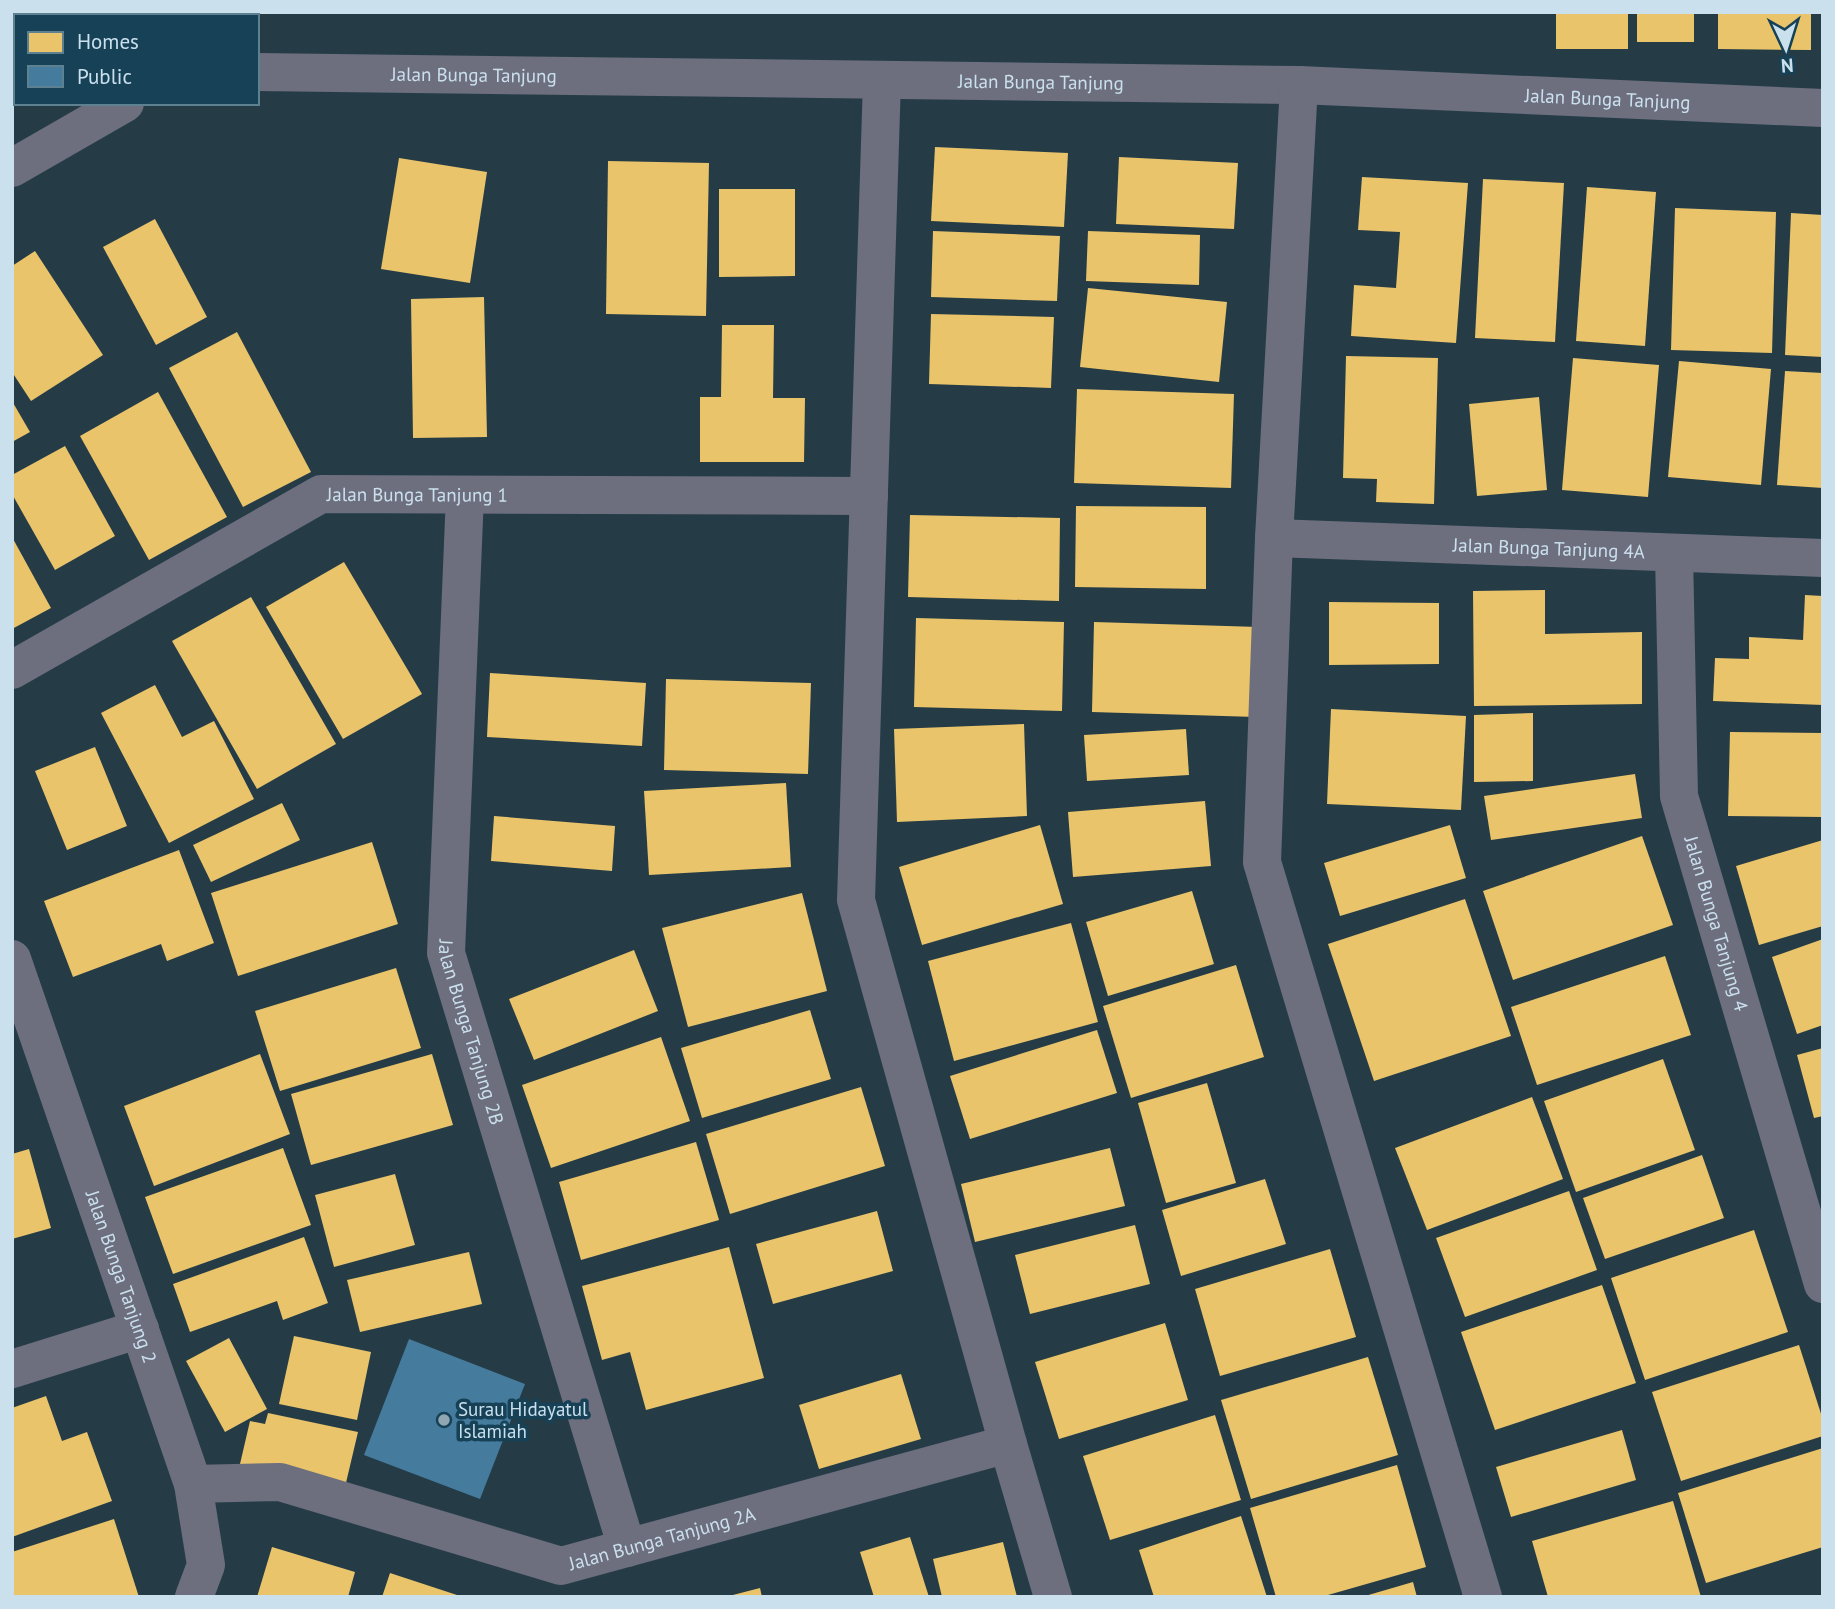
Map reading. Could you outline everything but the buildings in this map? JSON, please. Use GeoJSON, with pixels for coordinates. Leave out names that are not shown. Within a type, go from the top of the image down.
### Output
{"type":"FeatureCollection","features":[{"type":"Feature","properties":{"kind":"street","name":"Jalan Bunga Tanjung"},"geometry":{"type":"LineString","coordinates":[[259,72],[1299,85],[1823,108]]}},
{"type":"Feature","properties":{"kind":"street"},"geometry":{"type":"LineString","coordinates":[[882,80],[856,900],[1053,1597]]}},
{"type":"Feature","properties":{"kind":"street"},"geometry":{"type":"LineString","coordinates":[[1299,85],[1274,538],[1262,862],[1483,1597]]}},
{"type":"Feature","properties":{"kind":"street"},"geometry":{"type":"LineString","coordinates":[[12,168],[122,105]]}},
{"type":"Feature","properties":{"kind":"street","name":"Jalan Bunga Tanjung 1"},"geometry":{"type":"LineString","coordinates":[[12,670],[321,494],[869,496]]}},
{"type":"Feature","properties":{"kind":"street","name":"Jalan Bunga Tanjung 2B"},"geometry":{"type":"LineString","coordinates":[[465,495],[446,953],[627,1548]]}},
{"type":"Feature","properties":{"kind":"street","name":"Jalan Bunga Tanjung 4A"},"geometry":{"type":"LineString","coordinates":[[1274,538],[1823,558]]}},
{"type":"Feature","properties":{"kind":"street","name":"Jalan Bunga Tanjung 4"},"geometry":{"type":"LineString","coordinates":[[1674,553],[1679,796],[1810,1195],[1823,1284]]}},
{"type":"Feature","properties":{"kind":"street","name":"Jalan Bunga Tanjung 2"},"geometry":{"type":"LineString","coordinates":[[12,958],[193,1483],[206,1565],[194,1597]]}},
{"type":"Feature","properties":{"kind":"street"},"geometry":{"type":"LineString","coordinates":[[12,1369],[140,1329]]}},
{"type":"Feature","properties":{"kind":"street","name":"Jalan Bunga Tanjung 2A"},"geometry":{"type":"LineString","coordinates":[[193,1483],[280,1482],[561,1566],[1008,1444]]}},
{"type":"Feature","properties":{"kind":"place","name":"Surau Hidayatul Islamiah"},"geometry":{"type":"Point","coordinates":[444,1420]}}]}
